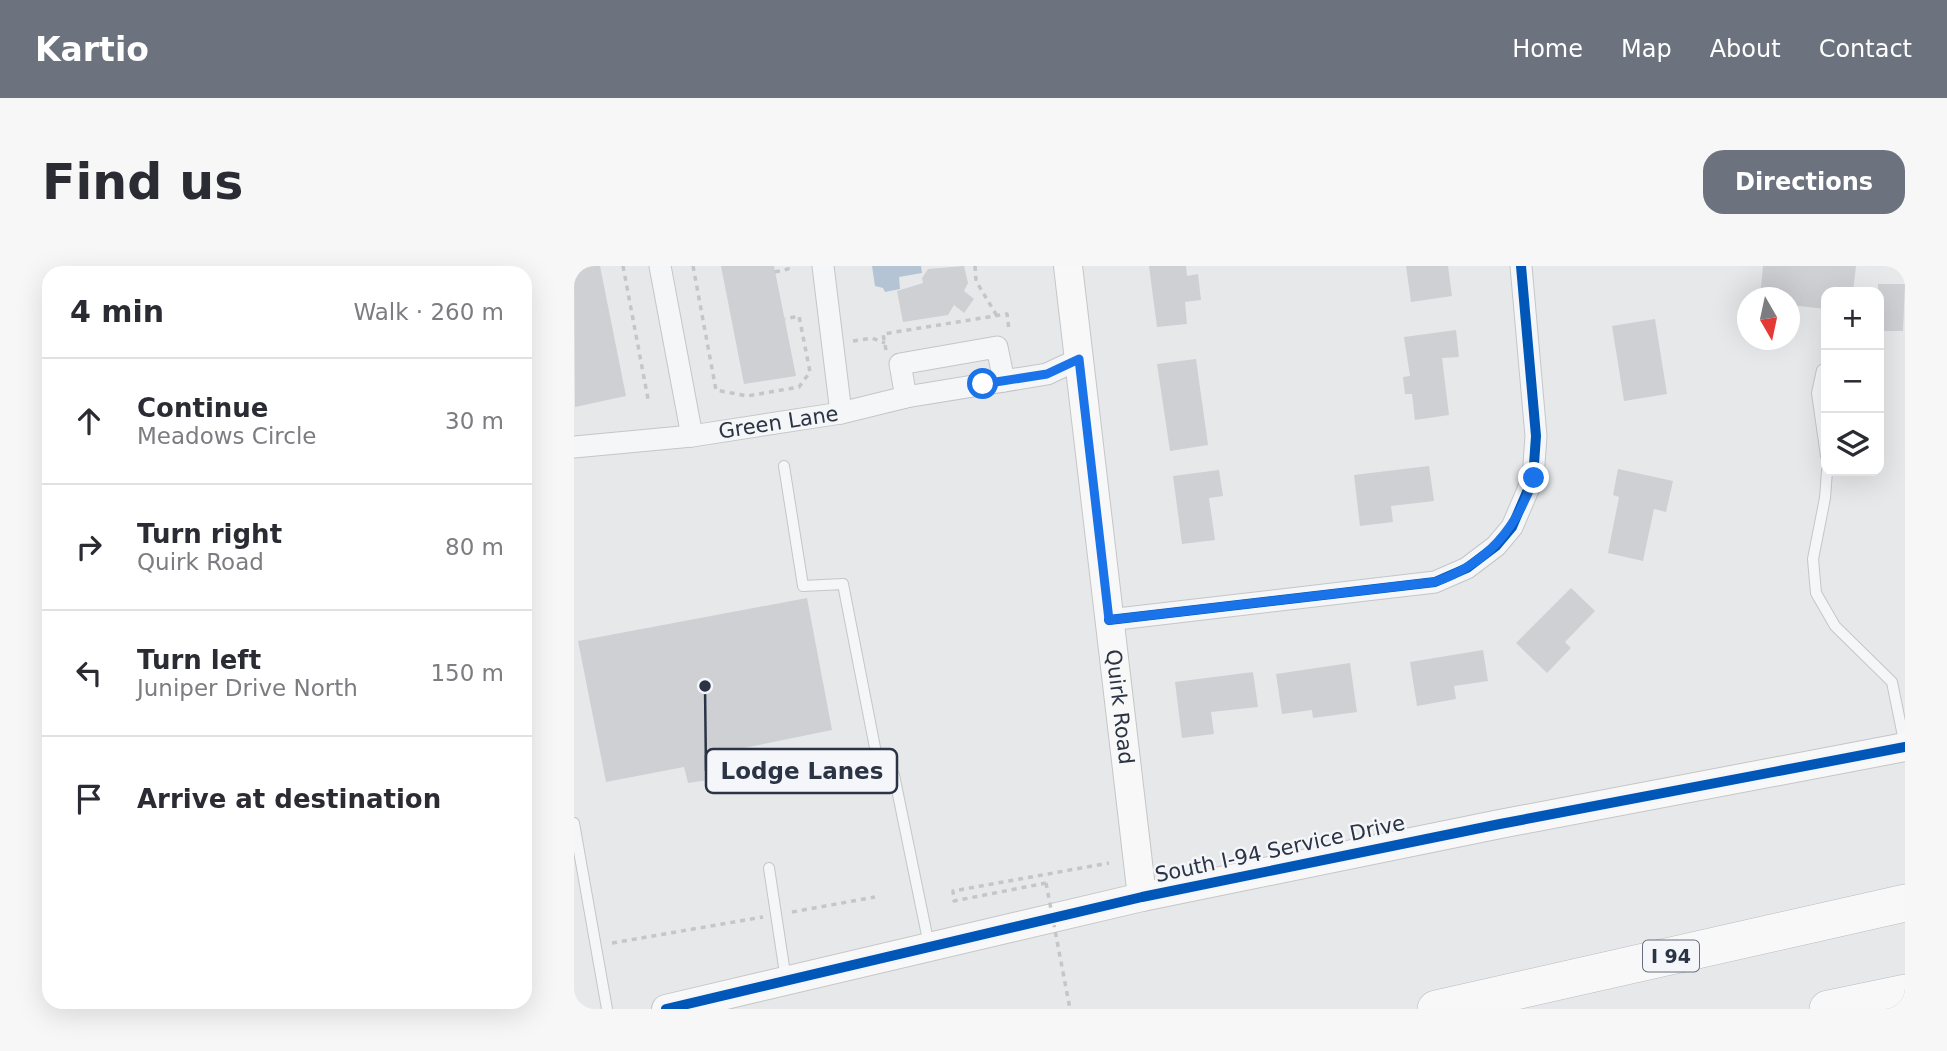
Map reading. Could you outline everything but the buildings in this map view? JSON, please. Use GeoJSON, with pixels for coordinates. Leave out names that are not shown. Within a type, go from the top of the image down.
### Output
{"type":"FeatureCollection","features":[{"type":"Feature","properties":{"kind":"highway","name":"I 94"},"geometry":{"type":"LineString","coordinates":[[1436,1009],[1905,903]]}},
{"type":"Feature","properties":{"kind":"highway"},"geometry":{"type":"LineString","coordinates":[[1828,1009],[1905,993]]}},
{"type":"Feature","properties":{"kind":"street"},"geometry":{"type":"LineString","coordinates":[[660,266],[692,436]]}},
{"type":"Feature","properties":{"kind":"street"},"geometry":{"type":"LineString","coordinates":[[822,266],[841,413]]}},
{"type":"Feature","properties":{"kind":"street","name":"Quirk Road"},"geometry":{"type":"LineString","coordinates":[[1068,266],[1142,897]]}},
{"type":"Feature","properties":{"kind":"street"},"geometry":{"type":"LineString","coordinates":[[1109,620],[1435,582],[1482,558],[1512,527],[1534,478],[1536,436],[1521,266]]}},
{"type":"Feature","properties":{"kind":"street"},"geometry":{"type":"LineString","coordinates":[[906,397],[900,364],[997,347],[993,383]]}},
{"type":"Feature","properties":{"kind":"street","name":"Green Lane"},"geometry":{"type":"LineString","coordinates":[[574,447],[692,436],[841,413],[906,397],[1047,374],[1079,359]]}},
{"type":"Feature","properties":{"kind":"street","name":"South I-94 Service Drive"},"geometry":{"type":"LineString","coordinates":[[666,1009],[1142,897],[1500,824],[1905,747]]}},
{"type":"Feature","properties":{"kind":"lane"},"geometry":{"type":"LineString","coordinates":[[1821,375],[1817,393],[1821,421]]}},
{"type":"Feature","properties":{"kind":"lane"},"geometry":{"type":"LineString","coordinates":[[784,466],[803,586],[843,583],[878,763],[894,775],[929,945]]}},
{"type":"Feature","properties":{"kind":"lane"},"geometry":{"type":"LineString","coordinates":[[1826,476],[1813,559],[1816,593],[1835,626],[1892,682],[1905,747]]}},
{"type":"Feature","properties":{"kind":"lane"},"geometry":{"type":"LineString","coordinates":[[574,822],[607,1009]]}},
{"type":"Feature","properties":{"kind":"lane"},"geometry":{"type":"LineString","coordinates":[[769,868],[786,980]]}},
{"type":"Feature","properties":{"kind":"path"},"geometry":{"type":"LineString","coordinates":[[623,266],[648,399]]}},
{"type":"Feature","properties":{"kind":"path"},"geometry":{"type":"LineString","coordinates":[[693,266],[716,390],[747,396],[799,387],[810,372],[799,316],[785,319]]}},
{"type":"Feature","properties":{"kind":"path"},"geometry":{"type":"LineString","coordinates":[[775,272],[789,269],[788,266]]}},
{"type":"Feature","properties":{"kind":"path"},"geometry":{"type":"LineString","coordinates":[[975,266],[976,281],[997,316]]}},
{"type":"Feature","properties":{"kind":"path"},"geometry":{"type":"LineString","coordinates":[[888,361],[883,334],[1007,314],[1011,341]]}},
{"type":"Feature","properties":{"kind":"path"},"geometry":{"type":"LineString","coordinates":[[853,341],[872,338],[885,342]]}},
{"type":"Feature","properties":{"kind":"path"},"geometry":{"type":"LineString","coordinates":[[1070,1009],[1046,883],[954,901],[953,891],[1108,863]]}},
{"type":"Feature","properties":{"kind":"path"},"geometry":{"type":"LineString","coordinates":[[792,912],[875,897]]}},
{"type":"Feature","properties":{"kind":"path"},"geometry":{"type":"LineString","coordinates":[[610,943],[765,916]]}},
{"type":"Feature","properties":{"kind":"water"},"geometry":{"type":"Polygon","coordinates":[[[872,266],[921,266],[922,273],[899,277],[900,289],[885,292],[883,288],[875,286],[872,266]]]}},
{"type":"Feature","properties":{"kind":"cycle path"},"geometry":{"type":"LineString","coordinates":[[1109,620],[1435,582],[1467,568],[1496,546],[1512,527],[1533,478],[1536,436],[1521,266]]}},
{"type":"Feature","properties":{"kind":"cycle path"},"geometry":{"type":"LineString","coordinates":[[666,1009],[1142,897],[1500,824],[1905,747]]}},
{"type":"Feature","properties":{"kind":"place","name":"Lodge Lanes"},"geometry":{"type":"Point","coordinates":[705,686]}},
{"type":"Feature","properties":{"kind":"route"},"geometry":{"type":"LineString","coordinates":[[983,384],[1047,374],[1079,359],[1109,620],[1435,582],[1468,568],[1496,546],[1512,527],[1526,501],[1534,478]]}}]}
